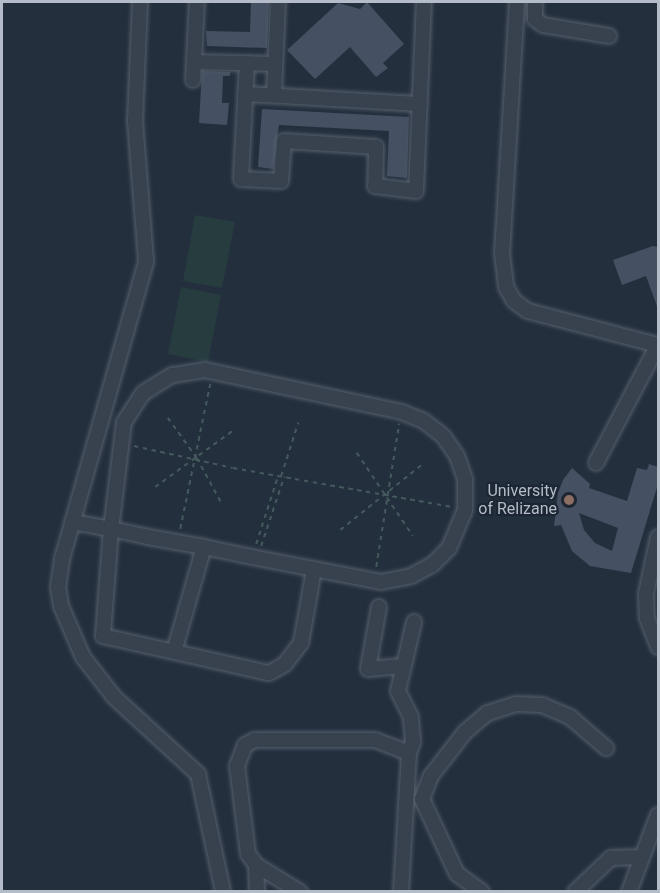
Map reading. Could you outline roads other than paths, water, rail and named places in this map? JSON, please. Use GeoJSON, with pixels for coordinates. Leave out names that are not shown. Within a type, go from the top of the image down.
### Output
{"type":"FeatureCollection","features":[{"type":"Feature","properties":{"kind":"street"},"geometry":{"type":"LineString","coordinates":[[140,2],[135,122],[146,262],[60,568],[61,606],[82,657],[114,697],[198,774],[223,891]]}},
{"type":"Feature","properties":{"kind":"street"},"geometry":{"type":"LineString","coordinates":[[193,80],[197,2]]}},
{"type":"Feature","properties":{"kind":"street"},"geometry":{"type":"LineString","coordinates":[[274,94],[278,2]]}},
{"type":"Feature","properties":{"kind":"street"},"geometry":{"type":"LineString","coordinates":[[247,63],[241,178],[281,181],[284,141],[376,147],[375,186],[416,191],[424,2]]}},
{"type":"Feature","properties":{"kind":"street"},"geometry":{"type":"LineString","coordinates":[[517,2],[501,253],[506,287],[514,301],[528,311],[658,345],[596,463]]}},
{"type":"Feature","properties":{"kind":"street"},"geometry":{"type":"LineString","coordinates":[[535,2],[535,19],[543,25],[609,36]]}},
{"type":"Feature","properties":{"kind":"street"},"geometry":{"type":"LineString","coordinates":[[194,62],[275,64]]}},
{"type":"Feature","properties":{"kind":"street"},"geometry":{"type":"LineString","coordinates":[[245,94],[420,104]]}},
{"type":"Feature","properties":{"kind":"street"},"geometry":{"type":"LineString","coordinates":[[72,522],[111,529],[375,581],[411,576],[432,565],[449,548],[465,510],[465,479],[457,456],[437,431],[402,412],[213,372],[172,375],[143,393],[124,422],[111,529],[103,636],[273,672],[290,660],[301,643],[314,569]]}},
{"type":"Feature","properties":{"kind":"street"},"geometry":{"type":"LineString","coordinates":[[658,537],[652,603],[647,618],[658,647]]}},
{"type":"Feature","properties":{"kind":"street"},"geometry":{"type":"LineString","coordinates":[[174,652],[204,548]]}},
{"type":"Feature","properties":{"kind":"street"},"geometry":{"type":"LineString","coordinates":[[379,607],[368,669],[403,666]]}},
{"type":"Feature","properties":{"kind":"street"},"geometry":{"type":"LineString","coordinates":[[401,891],[411,717],[398,691],[414,622]]}},
{"type":"Feature","properties":{"kind":"street"},"geometry":{"type":"LineString","coordinates":[[482,891],[457,874],[422,799],[431,776],[465,732],[488,713],[516,704],[542,705],[570,717],[606,748]]}},
{"type":"Feature","properties":{"kind":"street"},"geometry":{"type":"LineString","coordinates":[[300,891],[256,866],[248,854],[237,766],[245,745],[255,740],[375,740],[409,753]]}},
{"type":"Feature","properties":{"kind":"street"},"geometry":{"type":"LineString","coordinates":[[615,891],[627,891],[658,815]]}},
{"type":"Feature","properties":{"kind":"street"},"geometry":{"type":"LineString","coordinates":[[575,891],[611,858],[642,857]]}},
{"type":"Feature","properties":{"kind":"street"},"geometry":{"type":"LineString","coordinates":[[256,866],[257,891]]}},
{"type":"Feature","properties":{"kind":"place","name":"University of Relizane"},"geometry":{"type":"Point","coordinates":[569,500]}}]}
